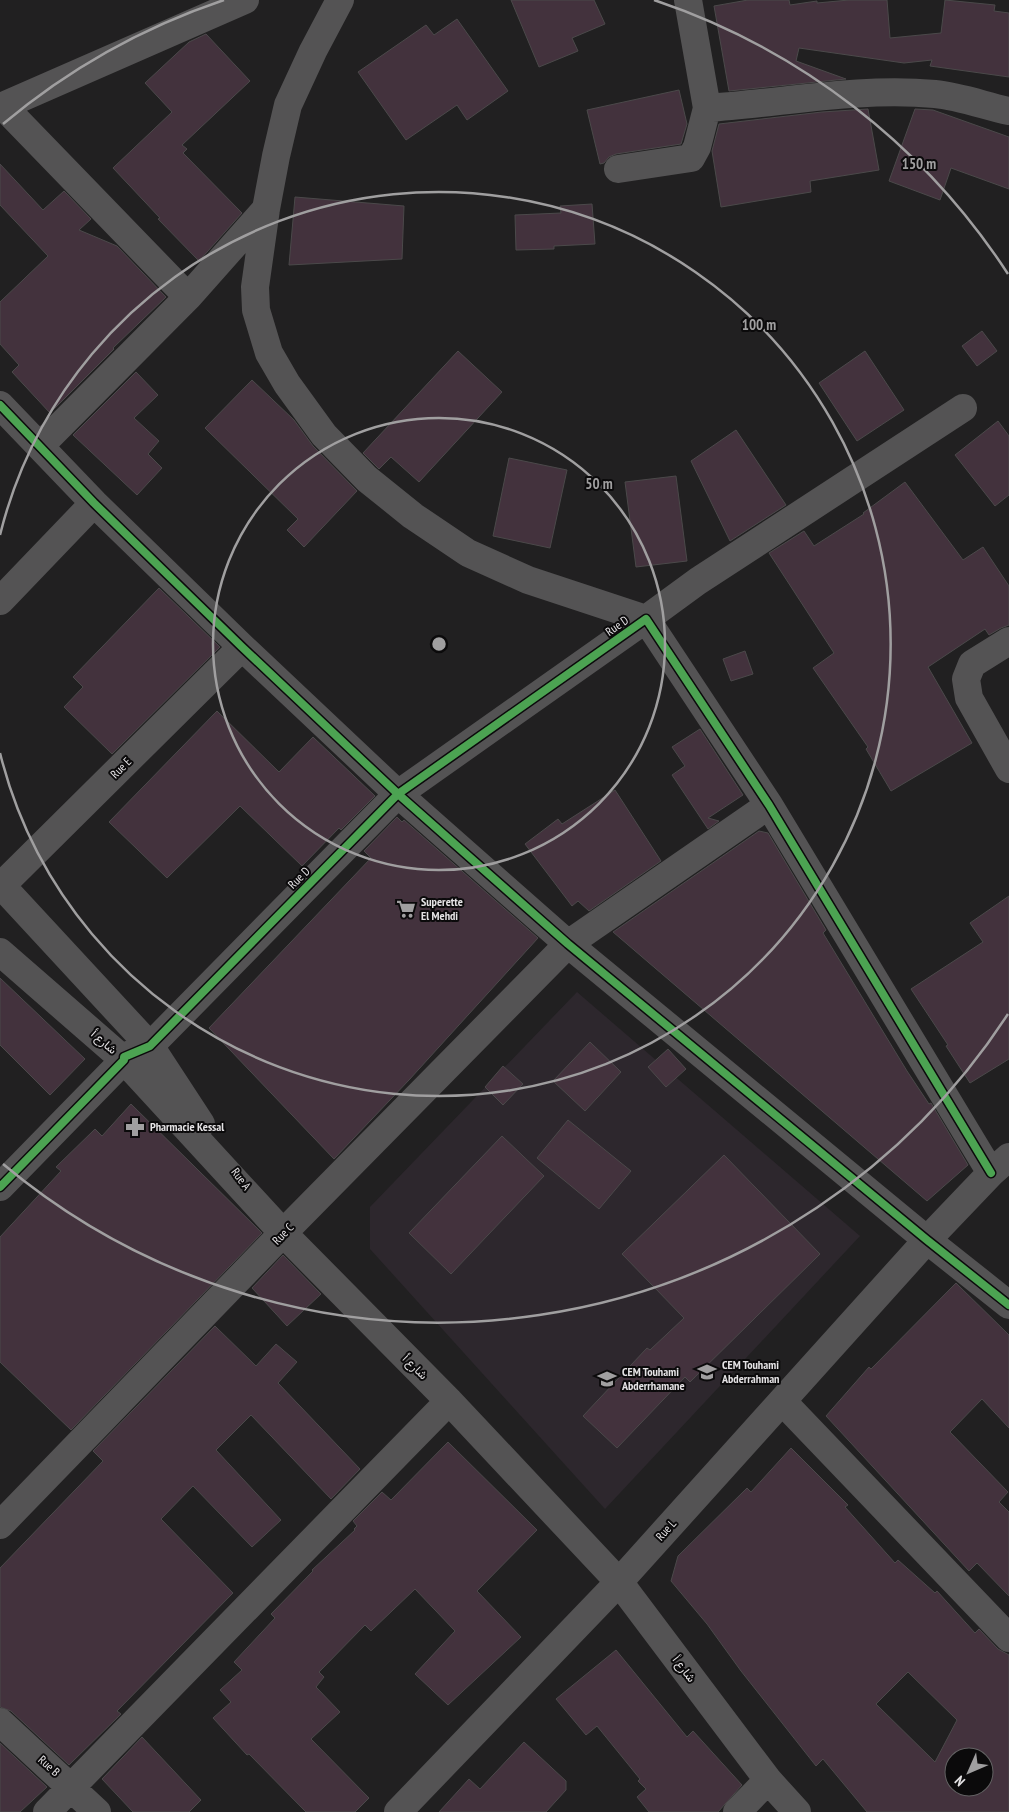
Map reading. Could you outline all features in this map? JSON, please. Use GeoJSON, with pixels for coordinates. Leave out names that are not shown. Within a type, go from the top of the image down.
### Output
{"type":"FeatureCollection","features":[{"type":"Feature","properties":{"kind":"street"},"geometry":{"type":"LineString","coordinates":[[188,297],[2,108],[245,0]]}},
{"type":"Feature","properties":{"kind":"street"},"geometry":{"type":"LineString","coordinates":[[340,0],[313,51],[288,105],[266,209],[255,287],[256,310],[269,353],[287,384],[324,435],[367,479],[413,516],[468,554],[528,580],[646,619],[769,805],[1000,1165]]}},
{"type":"Feature","properties":{"kind":"street"},"geometry":{"type":"LineString","coordinates":[[618,169],[691,158],[697,147],[707,108],[688,0]]}},
{"type":"Feature","properties":{"kind":"street"},"geometry":{"type":"LineString","coordinates":[[707,108],[743,106],[845,93],[894,92],[936,94],[1009,111]]}},
{"type":"Feature","properties":{"kind":"street"},"geometry":{"type":"LineString","coordinates":[[40,446],[188,297],[266,209]]}},
{"type":"Feature","properties":{"kind":"street"},"geometry":{"type":"LineString","coordinates":[[0,405],[94,503],[242,647],[398,794],[568,944],[1009,1305]]}},
{"type":"Feature","properties":{"kind":"street","name":"Rue D"},"geometry":{"type":"LineString","coordinates":[[0,1187],[124,1058],[150,1046],[398,794],[698,582],[963,408]]}},
{"type":"Feature","properties":{"kind":"street"},"geometry":{"type":"LineString","coordinates":[[0,601],[94,503]]}},
{"type":"Feature","properties":{"kind":"street"},"geometry":{"type":"LineString","coordinates":[[1009,641],[972,664],[966,679],[969,698],[1009,768]]}},
{"type":"Feature","properties":{"kind":"street","name":"Rue E"},"geometry":{"type":"LineString","coordinates":[[1,886],[242,647]]}},
{"type":"Feature","properties":{"kind":"street","name":"Rue C"},"geometry":{"type":"LineString","coordinates":[[0,1526],[283,1233],[568,944],[769,805]]}},
{"type":"Feature","properties":{"kind":"street"},"geometry":{"type":"LineString","coordinates":[[1,886],[150,1046]]}},
{"type":"Feature","properties":{"kind":"street","name":"شارع أ"},"geometry":{"type":"LineString","coordinates":[[0,952],[124,1058],[238,1175]]}},
{"type":"Feature","properties":{"kind":"street","name":"Rue A"},"geometry":{"type":"LineString","coordinates":[[150,1046],[201,1124],[283,1233]]}},
{"type":"Feature","properties":{"kind":"street","name":"شارع أ"},"geometry":{"type":"LineString","coordinates":[[124,1058],[283,1233],[449,1401],[619,1582],[768,1780],[797,1812]]}},
{"type":"Feature","properties":{"kind":"street","name":"Rue L"},"geometry":{"type":"LineString","coordinates":[[398,1812],[619,1582],[928,1240],[1000,1165]]}},
{"type":"Feature","properties":{"kind":"street"},"geometry":{"type":"LineString","coordinates":[[47,1812],[449,1401]]}},
{"type":"Feature","properties":{"kind":"street"},"geometry":{"type":"LineString","coordinates":[[783,1402],[1009,1638]]}},
{"type":"Feature","properties":{"kind":"street","name":"Rue B"},"geometry":{"type":"LineString","coordinates":[[0,1722],[97,1812]]}},
{"type":"Feature","properties":{"kind":"street"},"geometry":{"type":"LineString","coordinates":[[737,1812],[768,1780]]}},
{"type":"Feature","properties":{"kind":"shaded area","name":"CEM Touhami Abderrhamane"},"geometry":{"type":"Polygon","coordinates":[[[577,992],[860,1236],[605,1509],[370,1249],[370,1207],[577,992]]]}},
{"type":"Feature","properties":{"kind":"building"},"geometry":{"type":"Polygon","coordinates":[[[511,0],[594,0],[605,24],[572,38],[578,51],[539,67],[511,0]]]}},
{"type":"Feature","properties":{"kind":"building"},"geometry":{"type":"Polygon","coordinates":[[[748,0],[789,0],[790,5],[817,1],[817,3],[849,0],[887,0],[890,38],[941,33],[945,0],[995,5],[994,11],[1009,13],[1009,77],[930,66],[932,60],[904,63],[799,48],[796,61],[846,79],[729,91],[714,6],[748,0]]]}},
{"type":"Feature","properties":{"kind":"building"},"geometry":{"type":"Polygon","coordinates":[[[457,19],[508,91],[467,120],[457,105],[406,140],[358,72],[426,25],[434,35],[457,19]]]}},
{"type":"Feature","properties":{"kind":"building"},"geometry":{"type":"Polygon","coordinates":[[[206,34],[250,81],[182,145],[187,149],[183,153],[242,213],[199,261],[158,219],[160,218],[113,168],[172,112],[145,83],[189,42],[206,34]]]}},
{"type":"Feature","properties":{"kind":"building"},"geometry":{"type":"Polygon","coordinates":[[[679,90],[687,124],[681,144],[616,154],[600,164],[587,110],[679,90]]]}},
{"type":"Feature","properties":{"kind":"building"},"geometry":{"type":"Polygon","coordinates":[[[868,109],[879,170],[810,181],[811,192],[721,207],[712,151],[719,124],[822,112],[868,109]]]}},
{"type":"Feature","properties":{"kind":"building"},"geometry":{"type":"Polygon","coordinates":[[[915,109],[933,110],[1009,137],[1009,189],[951,168],[940,200],[889,181],[915,109]]]}},
{"type":"Feature","properties":{"kind":"building"},"geometry":{"type":"Polygon","coordinates":[[[0,164],[43,210],[64,191],[91,219],[79,230],[117,246],[166,297],[50,413],[12,372],[19,365],[0,344],[0,302],[48,256],[0,205],[0,164]]]}},
{"type":"Feature","properties":{"kind":"building"},"geometry":{"type":"Polygon","coordinates":[[[295,197],[404,206],[402,259],[289,265],[295,197]]]}},
{"type":"Feature","properties":{"kind":"building"},"geometry":{"type":"Polygon","coordinates":[[[592,204],[595,244],[554,246],[554,249],[516,250],[515,215],[561,213],[560,206],[592,204]]]}},
{"type":"Feature","properties":{"kind":"building"},"geometry":{"type":"Polygon","coordinates":[[[982,331],[997,351],[977,366],[962,346],[982,331]]]}},
{"type":"Feature","properties":{"kind":"building"},"geometry":{"type":"Polygon","coordinates":[[[458,351],[502,392],[419,482],[391,457],[379,469],[363,453],[458,351]]]}},
{"type":"Feature","properties":{"kind":"building"},"geometry":{"type":"Polygon","coordinates":[[[865,351],[904,410],[857,441],[819,383],[865,351]]]}},
{"type":"Feature","properties":{"kind":"building"},"geometry":{"type":"Polygon","coordinates":[[[136,372],[158,395],[134,418],[159,441],[148,454],[162,468],[137,495],[73,435],[136,372]]]}},
{"type":"Feature","properties":{"kind":"building"},"geometry":{"type":"Polygon","coordinates":[[[252,380],[294,420],[313,446],[357,491],[304,547],[287,530],[298,519],[205,428],[252,380]]]}},
{"type":"Feature","properties":{"kind":"building"},"geometry":{"type":"Polygon","coordinates":[[[998,421],[1009,436],[1009,495],[995,506],[955,455],[998,421]]]}},
{"type":"Feature","properties":{"kind":"building"},"geometry":{"type":"Polygon","coordinates":[[[736,430],[786,505],[730,541],[691,461],[736,430]]]}},
{"type":"Feature","properties":{"kind":"building"},"geometry":{"type":"Polygon","coordinates":[[[509,458],[567,470],[550,548],[493,536],[509,458]]]}},
{"type":"Feature","properties":{"kind":"building"},"geometry":{"type":"Polygon","coordinates":[[[676,476],[687,561],[636,567],[625,482],[676,476]]]}},
{"type":"Feature","properties":{"kind":"building"},"geometry":{"type":"Polygon","coordinates":[[[905,482],[963,560],[983,547],[1009,586],[1009,625],[989,635],[985,629],[928,667],[972,743],[891,791],[866,749],[868,747],[813,668],[834,653],[769,553],[804,531],[814,546],[864,514],[905,482]]]}},
{"type":"Feature","properties":{"kind":"building"},"geometry":{"type":"Polygon","coordinates":[[[159,588],[220,647],[112,754],[64,707],[83,687],[73,677],[159,588]]]}},
{"type":"Feature","properties":{"kind":"building"},"geometry":{"type":"Polygon","coordinates":[[[745,651],[753,674],[731,681],[723,659],[745,651]]]}},
{"type":"Feature","properties":{"kind":"building"},"geometry":{"type":"Polygon","coordinates":[[[217,711],[279,772],[313,737],[375,796],[341,830],[339,828],[302,866],[240,806],[167,878],[109,822],[217,711]]]}},
{"type":"Feature","properties":{"kind":"building"},"geometry":{"type":"Polygon","coordinates":[[[700,729],[743,795],[708,818],[719,821],[708,829],[672,775],[685,766],[672,747],[700,729]]]}},
{"type":"Feature","properties":{"kind":"building"},"geometry":{"type":"Polygon","coordinates":[[[615,790],[661,861],[589,911],[578,901],[572,906],[525,844],[558,819],[562,824],[615,790]]]}},
{"type":"Feature","properties":{"kind":"building"},"geometry":{"type":"Polygon","coordinates":[[[397,817],[402,822],[404,820],[538,938],[409,1080],[334,1159],[209,1028],[371,858],[364,851],[397,817]]]}},
{"type":"Feature","properties":{"kind":"building"},"geometry":{"type":"Polygon","coordinates":[[[759,831],[768,833],[826,930],[823,933],[907,1071],[929,1104],[931,1103],[968,1165],[927,1201],[613,932],[759,831]]]}},
{"type":"Feature","properties":{"kind":"building"},"geometry":{"type":"Polygon","coordinates":[[[1009,896],[1009,1059],[970,1083],[946,1046],[948,1045],[911,989],[983,942],[970,923],[1009,896]]]}},
{"type":"Feature","properties":{"kind":"building"},"geometry":{"type":"Polygon","coordinates":[[[0,978],[85,1059],[50,1095],[0,1045],[0,978]]]}},
{"type":"Feature","properties":{"kind":"building"},"geometry":{"type":"Polygon","coordinates":[[[590,1042],[621,1072],[585,1111],[553,1081],[590,1042]]]}},
{"type":"Feature","properties":{"kind":"building"},"geometry":{"type":"Polygon","coordinates":[[[668,1049],[686,1069],[666,1087],[648,1067],[668,1049]]]}},
{"type":"Feature","properties":{"kind":"building"},"geometry":{"type":"Polygon","coordinates":[[[503,1066],[523,1084],[503,1105],[485,1087],[503,1066]]]}},
{"type":"Feature","properties":{"kind":"building"},"geometry":{"type":"Polygon","coordinates":[[[131,1104],[262,1233],[71,1430],[0,1362],[0,1237],[61,1171],[56,1167],[95,1129],[102,1136],[131,1104]]]}},
{"type":"Feature","properties":{"kind":"building"},"geometry":{"type":"Polygon","coordinates":[[[568,1120],[631,1171],[599,1209],[537,1158],[568,1120]]]}},
{"type":"Feature","properties":{"kind":"building"},"geometry":{"type":"Polygon","coordinates":[[[502,1136],[544,1176],[451,1274],[409,1233],[502,1136]]]}},
{"type":"Feature","properties":{"kind":"building"},"geometry":{"type":"Polygon","coordinates":[[[724,1155],[820,1254],[690,1382],[685,1377],[617,1448],[583,1416],[647,1348],[650,1350],[684,1318],[622,1254],[724,1155]]]}},
{"type":"Feature","properties":{"kind":"building"},"geometry":{"type":"Polygon","coordinates":[[[283,1255],[321,1294],[287,1326],[252,1288],[283,1255]]]}},
{"type":"Feature","properties":{"kind":"building"},"geometry":{"type":"Polygon","coordinates":[[[956,1283],[1009,1335],[1009,1428],[982,1399],[950,1432],[1008,1492],[999,1502],[1009,1512],[1009,1596],[977,1563],[969,1571],[826,1416],[869,1367],[871,1369],[956,1283]]]}},
{"type":"Feature","properties":{"kind":"building"},"geometry":{"type":"Polygon","coordinates":[[[215,1326],[256,1366],[276,1344],[297,1362],[278,1383],[360,1469],[331,1499],[251,1415],[216,1450],[281,1520],[252,1547],[193,1486],[161,1519],[233,1593],[117,1711],[121,1714],[69,1765],[11,1711],[0,1707],[0,1568],[103,1461],[93,1451],[215,1326]]]}},
{"type":"Feature","properties":{"kind":"building"},"geometry":{"type":"Polygon","coordinates":[[[448,1442],[537,1530],[477,1591],[521,1637],[448,1705],[415,1674],[455,1631],[415,1589],[371,1631],[365,1625],[319,1672],[324,1677],[316,1687],[340,1712],[311,1739],[369,1798],[355,1812],[306,1812],[249,1754],[247,1755],[213,1718],[231,1702],[220,1690],[242,1670],[234,1662],[275,1618],[271,1614],[312,1570],[355,1530],[357,1526],[353,1521],[382,1492],[391,1500],[448,1442]]]}},
{"type":"Feature","properties":{"kind":"building"},"geometry":{"type":"Polygon","coordinates":[[[791,1448],[848,1505],[845,1507],[895,1563],[898,1560],[935,1593],[937,1591],[975,1633],[979,1629],[998,1649],[1009,1655],[1009,1812],[867,1812],[823,1759],[816,1766],[741,1671],[707,1624],[671,1581],[678,1556],[747,1488],[751,1492],[791,1448]],[[908,1672],[876,1704],[935,1762],[957,1720],[908,1672]]]}},
{"type":"Feature","properties":{"kind":"building"},"geometry":{"type":"Polygon","coordinates":[[[616,1650],[687,1737],[693,1731],[742,1785],[718,1812],[649,1812],[637,1797],[646,1789],[638,1781],[640,1779],[597,1726],[586,1735],[556,1699],[616,1650]]]}},
{"type":"Feature","properties":{"kind":"building"},"geometry":{"type":"Polygon","coordinates":[[[142,1737],[201,1800],[189,1812],[133,1812],[102,1779],[142,1737]]]}},
{"type":"Feature","properties":{"kind":"building"},"geometry":{"type":"Polygon","coordinates":[[[524,1742],[566,1781],[566,1790],[546,1812],[439,1812],[469,1779],[480,1789],[524,1742]]]}},
{"type":"Feature","properties":{"kind":"building"},"geometry":{"type":"Polygon","coordinates":[[[0,1743],[47,1787],[20,1812],[0,1812],[0,1743]]]}},
{"type":"Feature","properties":{"kind":"cycle path"},"geometry":{"type":"LineString","coordinates":[[0,405],[94,503],[242,647],[398,794],[568,944],[927,1240],[1009,1305]]}},
{"type":"Feature","properties":{"kind":"cycle path"},"geometry":{"type":"LineString","coordinates":[[0,1187],[124,1060],[124,1057],[150,1046],[398,794],[646,619],[769,805],[991,1173]]}},
{"type":"Feature","properties":{"kind":"place","name":"Superette El Mehdi"},"geometry":{"type":"Point","coordinates":[406,909]}},
{"type":"Feature","properties":{"kind":"place","name":"Pharmacie Kessal"},"geometry":{"type":"Point","coordinates":[135,1127]}},
{"type":"Feature","properties":{"kind":"place","name":"CEM Touhami Abderrahman"},"geometry":{"type":"Point","coordinates":[707,1372]}},
{"type":"Feature","properties":{"kind":"place","name":"CEM Touhami Abderrhamane"},"geometry":{"type":"Point","coordinates":[607,1379]}}]}
